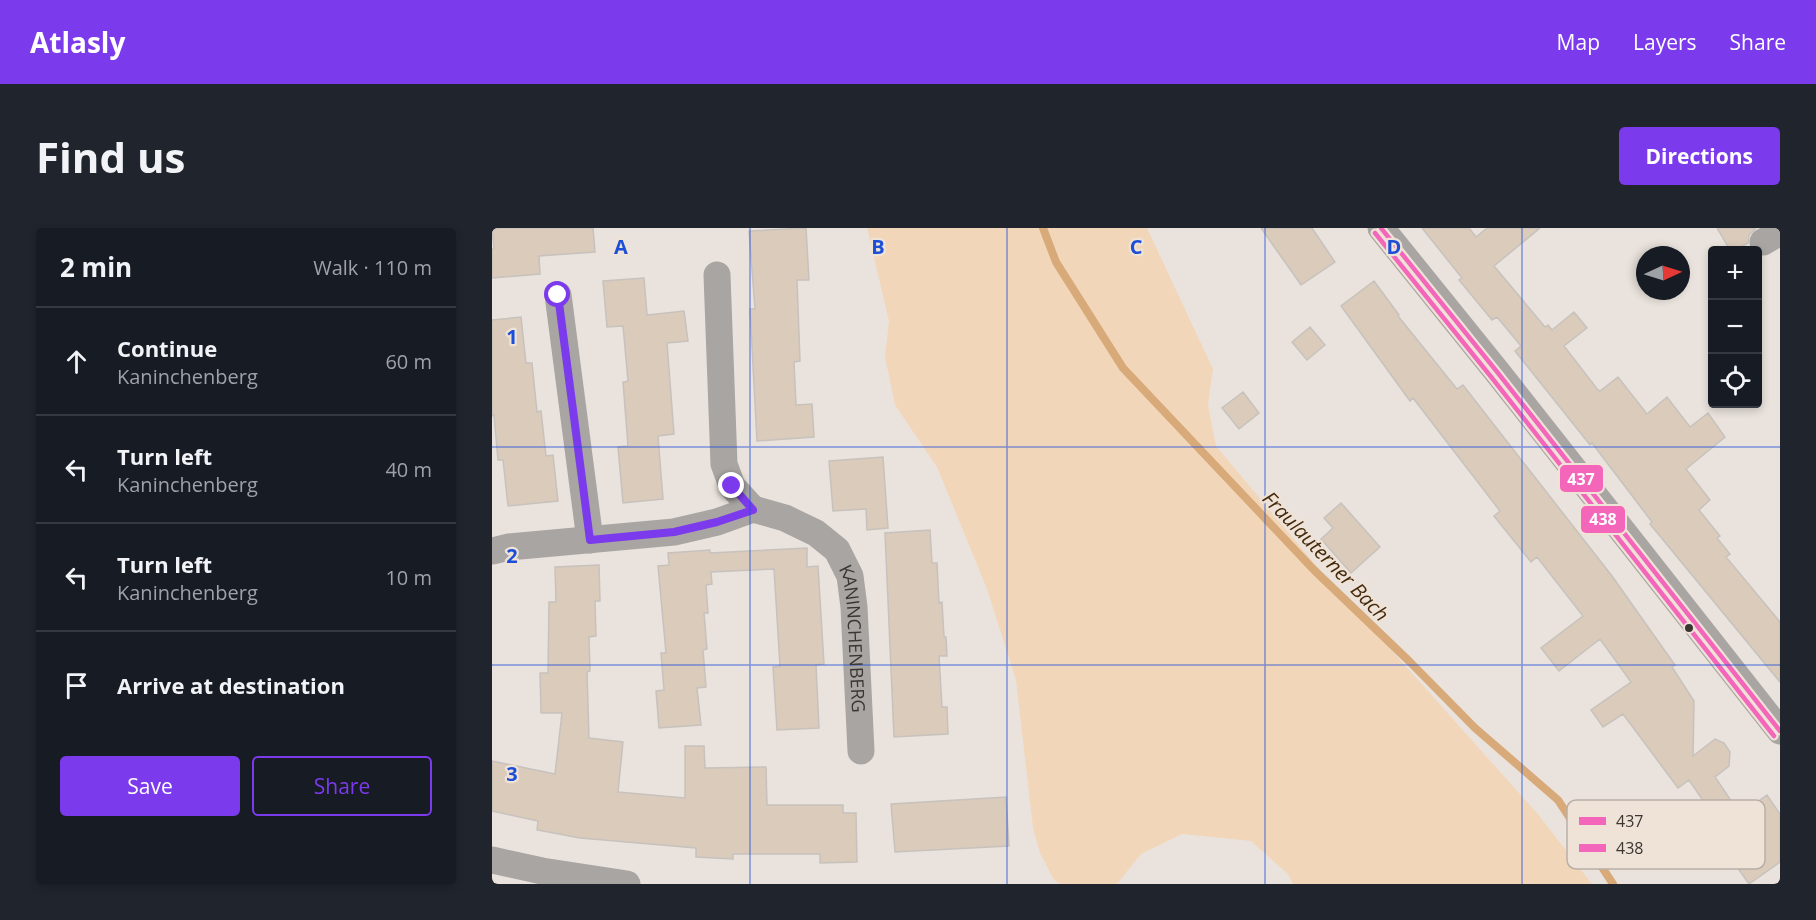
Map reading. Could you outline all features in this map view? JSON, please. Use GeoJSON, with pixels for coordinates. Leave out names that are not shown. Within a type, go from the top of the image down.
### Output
{"type":"FeatureCollection","features":[{"type":"Feature","properties":{"kind":"street"},"geometry":{"type":"LineString","coordinates":[[1381,228],[1780,731]]}},
{"type":"Feature","properties":{"kind":"street"},"geometry":{"type":"LineString","coordinates":[[492,551],[509,547],[674,532],[717,522],[753,510],[732,486],[724,464],[717,275]]}},
{"type":"Feature","properties":{"kind":"street"},"geometry":{"type":"LineString","coordinates":[[558,295],[590,540]]}},
{"type":"Feature","properties":{"kind":"street","name":"KANINCHENBERG"},"geometry":{"type":"LineString","coordinates":[[753,510],[785,518],[816,532],[837,550],[850,576],[854,607],[861,751]]}},
{"type":"Feature","properties":{"kind":"street"},"geometry":{"type":"LineString","coordinates":[[492,860],[542,871],[627,884]]}},
{"type":"Feature","properties":{"kind":"shaded area"},"geometry":{"type":"Polygon","coordinates":[[[867,228],[1147,228],[1213,369],[1208,405],[1216,446],[1325,576],[1537,813],[1567,852],[1567,869],[1580,869],[1592,884],[1293,884],[1288,874],[1251,841],[1182,834],[1141,854],[1117,884],[1060,884],[1054,880],[1040,853],[1033,828],[1016,680],[987,589],[937,467],[895,405],[885,357],[889,321],[867,228]]]}},
{"type":"Feature","properties":{"kind":"building"},"geometry":{"type":"Polygon","coordinates":[[[593,228],[595,252],[539,256],[540,274],[492,278],[492,249],[494,248],[492,229],[593,228]]]}},
{"type":"Feature","properties":{"kind":"building"},"geometry":{"type":"Polygon","coordinates":[[[806,228],[809,280],[797,280],[800,361],[794,362],[796,405],[812,404],[814,437],[757,441],[750,309],[755,309],[749,231],[806,228]]]}},
{"type":"Feature","properties":{"kind":"building"},"geometry":{"type":"Polygon","coordinates":[[[1261,228],[1312,228],[1335,262],[1301,285],[1261,228]]]}},
{"type":"Feature","properties":{"kind":"building"},"geometry":{"type":"Polygon","coordinates":[[[1422,228],[1469,228],[1476,237],[1487,228],[1540,228],[1494,266],[1545,327],[1548,325],[1552,330],[1574,312],[1587,328],[1564,346],[1598,390],[1600,391],[1618,377],[1647,414],[1667,397],[1690,427],[1708,413],[1725,437],[1686,469],[1710,500],[1699,510],[1720,536],[1717,538],[1730,554],[1726,557],[1780,622],[1780,682],[1650,524],[1652,522],[1592,443],[1590,445],[1515,351],[1521,346],[1497,317],[1492,320],[1459,280],[1462,278],[1422,228]]]}},
{"type":"Feature","properties":{"kind":"building"},"geometry":{"type":"Polygon","coordinates":[[[1717,228],[1756,228],[1749,235],[1748,243],[1742,246],[1728,246],[1717,228]]]}},
{"type":"Feature","properties":{"kind":"building"},"geometry":{"type":"Polygon","coordinates":[[[644,278],[647,315],[684,311],[688,341],[667,343],[674,434],[658,436],[663,499],[623,503],[618,447],[628,446],[623,382],[628,381],[623,326],[607,327],[603,281],[644,278]]]}},
{"type":"Feature","properties":{"kind":"building"},"geometry":{"type":"Polygon","coordinates":[[[1374,281],[1398,316],[1457,389],[1463,385],[1612,576],[1675,665],[1672,667],[1694,701],[1693,756],[1715,739],[1724,743],[1730,752],[1729,766],[1715,777],[1731,800],[1703,800],[1689,780],[1678,788],[1623,714],[1603,727],[1591,710],[1631,682],[1600,639],[1559,671],[1541,648],[1583,616],[1537,557],[1531,562],[1494,516],[1500,511],[1413,398],[1410,401],[1341,306],[1374,281]]]}},
{"type":"Feature","properties":{"kind":"building"},"geometry":{"type":"Polygon","coordinates":[[[521,317],[526,363],[532,363],[537,412],[541,411],[546,456],[553,455],[558,501],[508,506],[503,460],[498,460],[494,415],[492,416],[492,320],[521,317]]]}},
{"type":"Feature","properties":{"kind":"building"},"geometry":{"type":"Polygon","coordinates":[[[1310,327],[1325,345],[1307,360],[1292,342],[1310,327]]]}},
{"type":"Feature","properties":{"kind":"building"},"geometry":{"type":"Polygon","coordinates":[[[1243,392],[1259,413],[1239,429],[1222,408],[1243,392]]]}},
{"type":"Feature","properties":{"kind":"building"},"geometry":{"type":"Polygon","coordinates":[[[883,457],[888,528],[867,530],[866,509],[833,511],[829,461],[883,457]]]}},
{"type":"Feature","properties":{"kind":"building"},"geometry":{"type":"Polygon","coordinates":[[[1341,503],[1380,547],[1351,573],[1321,539],[1333,528],[1324,518],[1341,503]]]}},
{"type":"Feature","properties":{"kind":"building"},"geometry":{"type":"Polygon","coordinates":[[[930,530],[932,563],[937,563],[939,603],[942,602],[944,637],[946,637],[947,656],[939,656],[942,707],[947,707],[948,734],[894,737],[885,533],[930,530]]]}},
{"type":"Feature","properties":{"kind":"building"},"geometry":{"type":"Polygon","coordinates":[[[807,548],[807,567],[818,566],[824,664],[816,665],[819,728],[777,730],[773,667],[780,666],[774,569],[711,572],[712,584],[706,585],[708,613],[704,613],[707,649],[703,650],[706,687],[697,688],[701,725],[659,728],[656,691],[664,690],[661,653],[666,653],[658,566],[669,565],[668,553],[807,548]]]}},
{"type":"Feature","properties":{"kind":"building"},"geometry":{"type":"Polygon","coordinates":[[[599,565],[600,601],[595,601],[596,636],[589,637],[590,671],[587,672],[589,738],[623,742],[618,792],[685,798],[685,746],[704,746],[705,768],[766,767],[767,805],[843,805],[843,813],[856,813],[857,862],[820,863],[820,854],[733,854],[733,859],[696,857],[696,848],[580,838],[537,830],[538,821],[492,811],[492,761],[555,774],[562,713],[541,713],[540,673],[548,673],[549,602],[556,602],[555,567],[599,565]]]}},
{"type":"Feature","properties":{"kind":"building"},"geometry":{"type":"Polygon","coordinates":[[[1767,795],[1780,814],[1780,862],[1749,884],[1738,869],[1765,869],[1765,800],[1760,800],[1767,795]]]}},
{"type":"Feature","properties":{"kind":"building"},"geometry":{"type":"Polygon","coordinates":[[[1006,797],[1009,846],[895,852],[891,804],[1006,797]]]}},
{"type":"Feature","properties":{"kind":"waterway","name":"Fraulauterner Bach"},"geometry":{"type":"LineString","coordinates":[[1043,228],[1056,262],[1123,368],[1314,570],[1475,728],[1558,800],[1567,814]]}},
{"type":"Feature","properties":{"kind":"waterway","name":"Fraulauterner Bach"},"geometry":{"type":"LineString","coordinates":[[1603,869],[1613,884]]}},
{"type":"Feature","properties":{"kind":"transit line","name":"437"},"geometry":{"type":"LineString","coordinates":[[1381,228],[1780,731]]}},
{"type":"Feature","properties":{"kind":"transit line","name":"438"},"geometry":{"type":"LineString","coordinates":[[1375,233],[1774,736]]}},
{"type":"Feature","properties":{"kind":"route"},"geometry":{"type":"LineString","coordinates":[[558,295],[590,540],[674,532],[717,522],[753,510],[732,486]]}}]}
